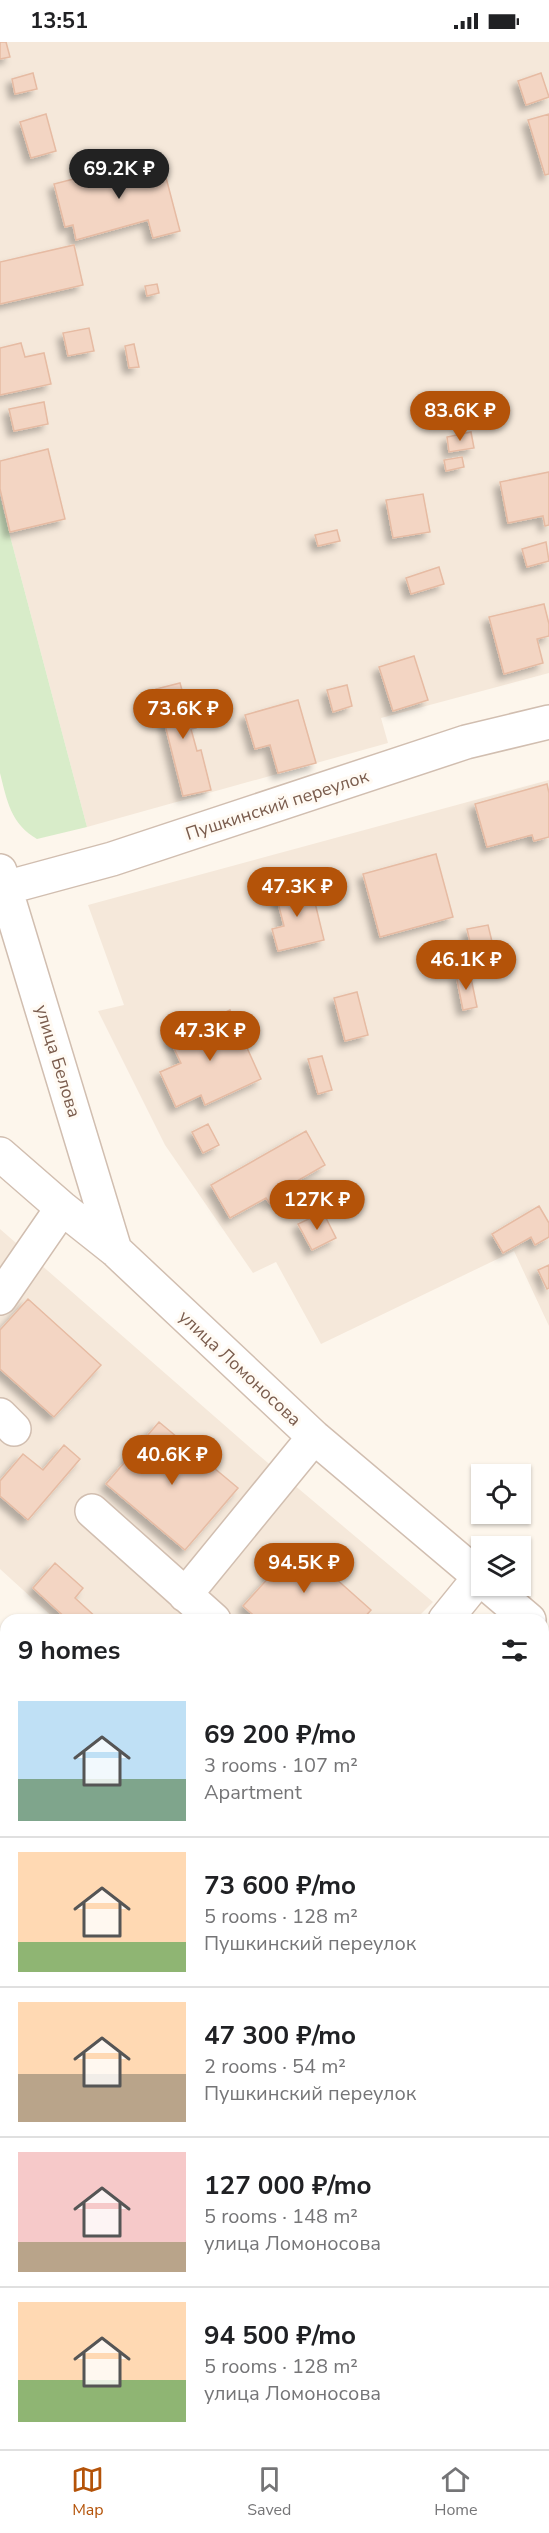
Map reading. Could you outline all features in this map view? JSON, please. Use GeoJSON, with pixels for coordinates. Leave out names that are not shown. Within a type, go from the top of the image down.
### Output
{"type":"FeatureCollection","features":[{"type":"Feature","properties":{"kind":"street","name":"Пушкинский переулок"},"geometry":{"type":"LineString","coordinates":[[2,880],[112,859],[466,742],[549,722]]}},
{"type":"Feature","properties":{"kind":"street","name":"улица Белова"},"geometry":{"type":"LineString","coordinates":[[2,880],[116,1251]]}},
{"type":"Feature","properties":{"kind":"street","name":"улица Ломоносова"},"geometry":{"type":"LineString","coordinates":[[0,1154],[116,1251],[314,1437],[471,1571]]}},
{"type":"Feature","properties":{"kind":"street"},"geometry":{"type":"LineString","coordinates":[[0,1298],[62,1208]]}},
{"type":"Feature","properties":{"kind":"street"},"geometry":{"type":"LineString","coordinates":[[185,1594],[314,1437]]}},
{"type":"Feature","properties":{"kind":"street"},"geometry":{"type":"LineString","coordinates":[[92,1511],[207,1614]]}},
{"type":"Feature","properties":{"kind":"street"},"geometry":{"type":"LineString","coordinates":[[451,1614],[471,1593]]}},
{"type":"Feature","properties":{"kind":"street","name":"улица Ломоносова"},"geometry":{"type":"LineString","coordinates":[[501,1596],[522,1614]]}},
{"type":"Feature","properties":{"kind":"shaded area"},"geometry":{"type":"Polygon","coordinates":[[[0,42],[549,42],[549,673],[381,718],[388,743],[87,827],[0,498],[0,42]]]}},
{"type":"Feature","properties":{"kind":"shaded area"},"geometry":{"type":"Polygon","coordinates":[[[549,780],[549,1326],[514,1251],[321,1344],[276,1262],[253,1273],[165,1145],[98,1011],[124,1005],[88,905],[549,780]]]}},
{"type":"Feature","properties":{"kind":"shaded area"},"geometry":{"type":"Polygon","coordinates":[[[0,1229],[261,1457],[433,1602],[421,1614],[49,1614],[0,1569],[0,1229]]]}},
{"type":"Feature","properties":{"kind":"green space"},"geometry":{"type":"Polygon","coordinates":[[[0,498],[87,827],[37,839],[21,826],[11,811],[0,773],[0,498]]]}},
{"type":"Feature","properties":{"kind":"building"},"geometry":{"type":"Polygon","coordinates":[[[0,42],[6,42],[10,57],[0,59],[0,42]]]}},
{"type":"Feature","properties":{"kind":"building"},"geometry":{"type":"Polygon","coordinates":[[[33,73],[37,89],[15,94],[12,79],[33,73]]]}},
{"type":"Feature","properties":{"kind":"building"},"geometry":{"type":"Polygon","coordinates":[[[541,73],[549,97],[526,105],[518,81],[541,73]]]}},
{"type":"Feature","properties":{"kind":"building"},"geometry":{"type":"Polygon","coordinates":[[[46,114],[56,151],[31,158],[20,122],[46,114]]]}},
{"type":"Feature","properties":{"kind":"building"},"geometry":{"type":"Polygon","coordinates":[[[549,114],[549,174],[545,175],[528,120],[549,114]]]}},
{"type":"Feature","properties":{"kind":"building"},"geometry":{"type":"Polygon","coordinates":[[[150,152],[154,169],[163,166],[180,231],[153,238],[148,220],[76,240],[73,225],[65,227],[54,184],[128,165],[127,158],[150,152]]]}},
{"type":"Feature","properties":{"kind":"building"},"geometry":{"type":"Polygon","coordinates":[[[74,245],[83,285],[0,304],[0,262],[74,245]]]}},
{"type":"Feature","properties":{"kind":"building"},"geometry":{"type":"Polygon","coordinates":[[[157,284],[159,293],[147,296],[145,286],[157,284]]]}},
{"type":"Feature","properties":{"kind":"building"},"geometry":{"type":"Polygon","coordinates":[[[89,328],[94,351],[68,356],[63,333],[89,328]]]}},
{"type":"Feature","properties":{"kind":"building"},"geometry":{"type":"Polygon","coordinates":[[[21,343],[25,357],[44,353],[51,384],[0,395],[0,348],[21,343]]]}},
{"type":"Feature","properties":{"kind":"building"},"geometry":{"type":"Polygon","coordinates":[[[134,344],[139,367],[129,368],[125,346],[134,344]]]}},
{"type":"Feature","properties":{"kind":"building"},"geometry":{"type":"Polygon","coordinates":[[[44,402],[48,424],[14,431],[9,409],[44,402]]]}},
{"type":"Feature","properties":{"kind":"building"},"geometry":{"type":"Polygon","coordinates":[[[471,432],[474,448],[449,452],[447,437],[471,432]]]}},
{"type":"Feature","properties":{"kind":"building"},"geometry":{"type":"Polygon","coordinates":[[[48,449],[65,519],[10,532],[0,489],[0,461],[48,449]]]}},
{"type":"Feature","properties":{"kind":"building"},"geometry":{"type":"Polygon","coordinates":[[[462,457],[464,467],[446,471],[444,460],[462,457]]]}},
{"type":"Feature","properties":{"kind":"building"},"geometry":{"type":"Polygon","coordinates":[[[549,472],[549,525],[545,526],[543,516],[508,523],[500,482],[549,472]]]}},
{"type":"Feature","properties":{"kind":"building"},"geometry":{"type":"Polygon","coordinates":[[[423,494],[430,532],[393,538],[386,500],[423,494]]]}},
{"type":"Feature","properties":{"kind":"building"},"geometry":{"type":"Polygon","coordinates":[[[337,530],[340,541],[318,546],[315,535],[337,530]]]}},
{"type":"Feature","properties":{"kind":"building"},"geometry":{"type":"Polygon","coordinates":[[[546,542],[549,561],[527,567],[522,549],[546,542]]]}},
{"type":"Feature","properties":{"kind":"building"},"geometry":{"type":"Polygon","coordinates":[[[439,567],[444,584],[411,594],[406,578],[439,567]]]}},
{"type":"Feature","properties":{"kind":"building"},"geometry":{"type":"Polygon","coordinates":[[[544,604],[549,624],[549,636],[537,639],[543,663],[504,674],[489,617],[544,604]]]}},
{"type":"Feature","properties":{"kind":"building"},"geometry":{"type":"Polygon","coordinates":[[[414,656],[428,700],[393,711],[379,667],[414,656]]]}},
{"type":"Feature","properties":{"kind":"building"},"geometry":{"type":"Polygon","coordinates":[[[180,683],[186,704],[189,703],[196,728],[191,729],[197,751],[201,750],[211,790],[183,796],[156,689],[180,683]]]}},
{"type":"Feature","properties":{"kind":"building"},"geometry":{"type":"Polygon","coordinates":[[[347,685],[352,706],[333,712],[327,690],[347,685]]]}},
{"type":"Feature","properties":{"kind":"building"},"geometry":{"type":"Polygon","coordinates":[[[298,700],[316,763],[278,773],[270,745],[255,749],[245,715],[298,700]]]}},
{"type":"Feature","properties":{"kind":"building"},"geometry":{"type":"Polygon","coordinates":[[[547,784],[549,837],[534,841],[532,835],[487,847],[475,804],[547,784]]]}},
{"type":"Feature","properties":{"kind":"building"},"geometry":{"type":"Polygon","coordinates":[[[436,854],[453,917],[380,937],[363,874],[436,854]]]}},
{"type":"Feature","properties":{"kind":"building"},"geometry":{"type":"Polygon","coordinates":[[[310,882],[324,940],[278,951],[272,929],[284,926],[275,891],[310,882]]]}},
{"type":"Feature","properties":{"kind":"building"},"geometry":{"type":"Polygon","coordinates":[[[488,925],[494,950],[473,955],[467,929],[488,925]]]}},
{"type":"Feature","properties":{"kind":"building"},"geometry":{"type":"Polygon","coordinates":[[[470,973],[477,1007],[463,1010],[456,975],[470,973]]]}},
{"type":"Feature","properties":{"kind":"building"},"geometry":{"type":"Polygon","coordinates":[[[357,992],[368,1035],[345,1041],[334,998],[357,992]]]}},
{"type":"Feature","properties":{"kind":"building"},"geometry":{"type":"Polygon","coordinates":[[[230,1010],[261,1079],[205,1105],[201,1095],[176,1107],[160,1072],[181,1063],[169,1038],[230,1010]]]}},
{"type":"Feature","properties":{"kind":"building"},"geometry":{"type":"Polygon","coordinates":[[[322,1056],[332,1090],[318,1094],[308,1059],[322,1056]]]}},
{"type":"Feature","properties":{"kind":"building"},"geometry":{"type":"Polygon","coordinates":[[[208,1124],[219,1145],[203,1153],[192,1132],[208,1124]]]}},
{"type":"Feature","properties":{"kind":"building"},"geometry":{"type":"Polygon","coordinates":[[[306,1131],[325,1165],[290,1185],[293,1191],[270,1204],[266,1198],[230,1218],[211,1185],[306,1131]]]}},
{"type":"Feature","properties":{"kind":"building"},"geometry":{"type":"Polygon","coordinates":[[[539,1206],[549,1223],[549,1237],[535,1245],[531,1237],[503,1253],[492,1234],[539,1206]]]}},
{"type":"Feature","properties":{"kind":"building"},"geometry":{"type":"Polygon","coordinates":[[[323,1212],[336,1238],[312,1250],[298,1224],[323,1212]]]}},
{"type":"Feature","properties":{"kind":"building"},"geometry":{"type":"Polygon","coordinates":[[[549,1265],[549,1288],[547,1289],[538,1270],[549,1265]]]}},
{"type":"Feature","properties":{"kind":"building"},"geometry":{"type":"Polygon","coordinates":[[[28,1299],[101,1365],[54,1417],[0,1369],[0,1330],[28,1299]]]}},
{"type":"Feature","properties":{"kind":"building"},"geometry":{"type":"Polygon","coordinates":[[[159,1422],[238,1488],[185,1550],[106,1484],[159,1422]]]}},
{"type":"Feature","properties":{"kind":"building"},"geometry":{"type":"Polygon","coordinates":[[[64,1445],[80,1459],[28,1520],[0,1496],[0,1481],[23,1454],[43,1470],[64,1445]]]}},
{"type":"Feature","properties":{"kind":"building"},"geometry":{"type":"Polygon","coordinates":[[[298,1545],[371,1610],[367,1614],[252,1614],[243,1606],[298,1545]]]}},
{"type":"Feature","properties":{"kind":"building"},"geometry":{"type":"Polygon","coordinates":[[[55,1563],[83,1588],[75,1598],[92,1614],[61,1614],[33,1588],[55,1563]]]}}]}
